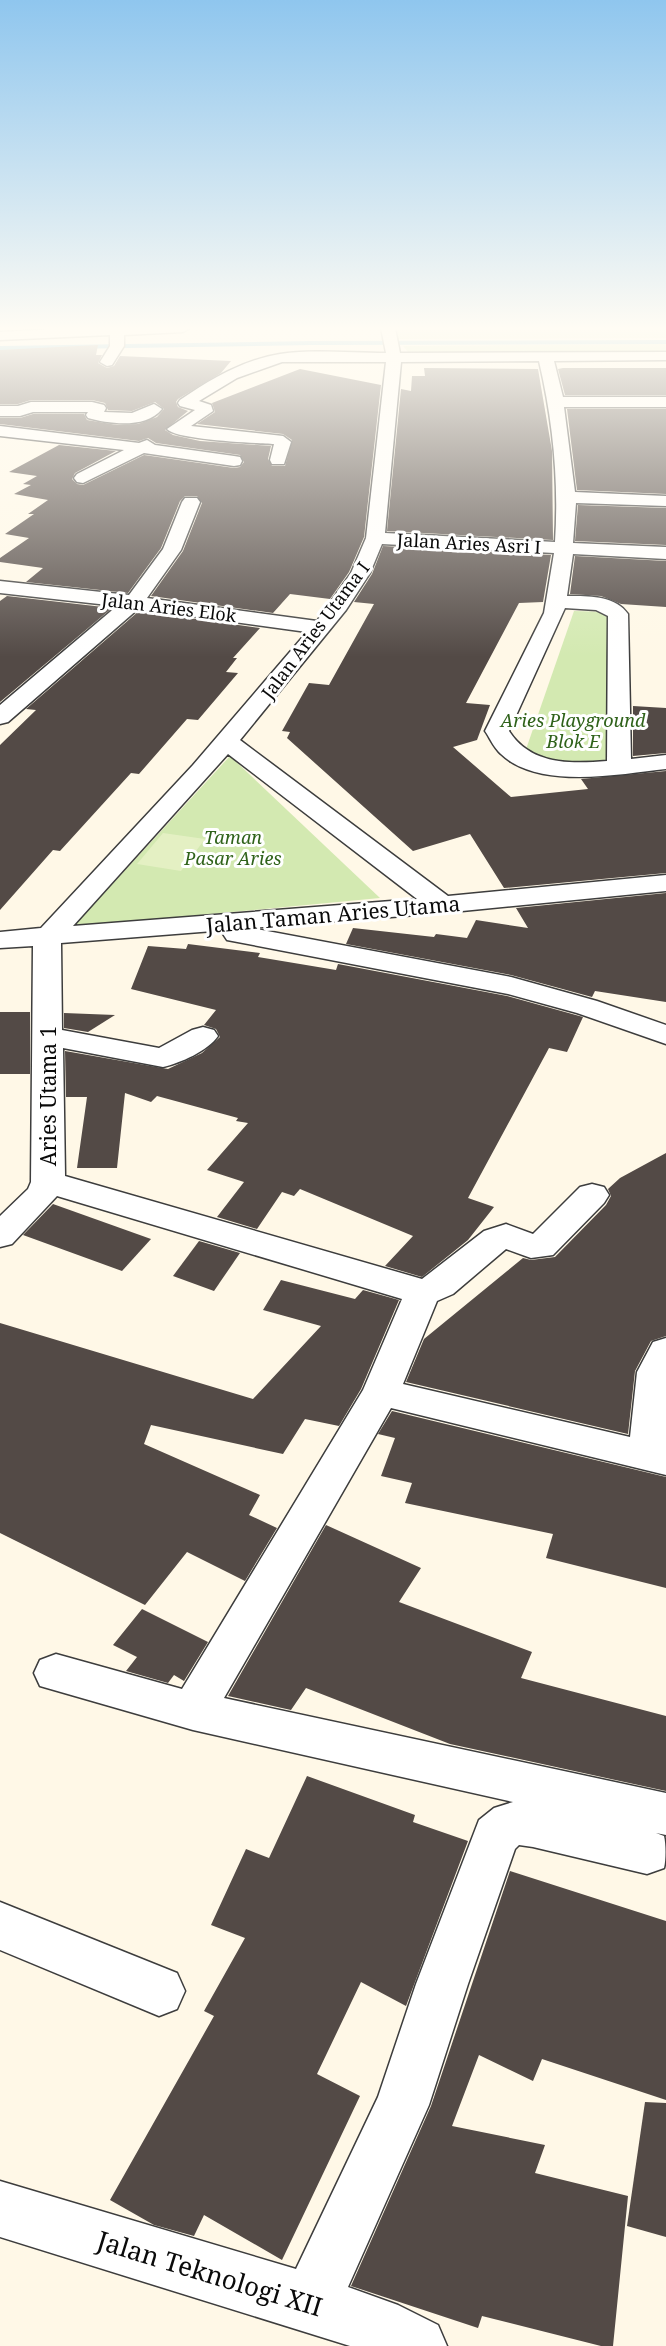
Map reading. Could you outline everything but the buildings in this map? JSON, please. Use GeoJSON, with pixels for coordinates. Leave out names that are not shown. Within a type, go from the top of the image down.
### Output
{"type":"FeatureCollection","features":[{"type":"Feature","properties":{"kind":"street"},"geometry":{"type":"LineString","coordinates":[[54,437],[234,461]]}},
{"type":"Feature","properties":{"kind":"street"},"geometry":{"type":"LineString","coordinates":[[83,478],[160,437]]}},
{"type":"Feature","properties":{"kind":"street"},"geometry":{"type":"LineString","coordinates":[[254,437],[278,439],[283,442],[278,460]]}},
{"type":"Feature","properties":{"kind":"street","name":"Jalan Aries Utama I"},"geometry":{"type":"LineString","coordinates":[[47,938],[227,742],[321,628],[369,560],[375,538],[383,437]]}},
{"type":"Feature","properties":{"kind":"street"},"geometry":{"type":"LineString","coordinates":[[560,437],[567,497],[564,548]]}},
{"type":"Feature","properties":{"kind":"street"},"geometry":{"type":"LineString","coordinates":[[567,497],[666,501]]}},
{"type":"Feature","properties":{"kind":"street"},"geometry":{"type":"LineString","coordinates":[[0,717],[134,602],[172,550],[191,502]]}},
{"type":"Feature","properties":{"kind":"street","name":"Jalan Aries Asri I"},"geometry":{"type":"LineString","coordinates":[[375,538],[666,552]]}},
{"type":"Feature","properties":{"kind":"street","name":"Jalan Aries Asri I"},"geometry":{"type":"LineString","coordinates":[[564,548],[557,601],[497,731],[499,737],[512,753],[541,766],[563,770],[666,762]]}},
{"type":"Feature","properties":{"kind":"street","name":"Jalan Aries Elok"},"geometry":{"type":"LineString","coordinates":[[8,588],[134,602],[321,628]]}},
{"type":"Feature","properties":{"kind":"street"},"geometry":{"type":"LineString","coordinates":[[557,601],[600,605],[613,608],[618,614],[619,766]]}},
{"type":"Feature","properties":{"kind":"street"},"geometry":{"type":"LineString","coordinates":[[227,742],[442,905]]}},
{"type":"Feature","properties":{"kind":"street","name":"Jalan Taman Aries Utama"},"geometry":{"type":"LineString","coordinates":[[0,940],[442,905],[666,883]]}},
{"type":"Feature","properties":{"kind":"street"},"geometry":{"type":"LineString","coordinates":[[162,928],[243,934],[511,986],[586,1007],[666,1035]]}},
{"type":"Feature","properties":{"kind":"street","name":"Aries Utama 1"},"geometry":{"type":"LineString","coordinates":[[0,1236],[41,1195],[48,1182],[47,938]]}},
{"type":"Feature","properties":{"kind":"street"},"geometry":{"type":"LineString","coordinates":[[47,1036],[163,1058],[203,1036]]}},
{"type":"Feature","properties":{"kind":"street"},"geometry":{"type":"LineString","coordinates":[[48,1182],[409,1287],[420,1294]]}},
{"type":"Feature","properties":{"kind":"street"},"geometry":{"type":"LineString","coordinates":[[420,1294],[440,1285],[496,1239],[506,1234],[531,1247],[541,1247],[592,1195]]}},
{"type":"Feature","properties":{"kind":"street"},"geometry":{"type":"LineString","coordinates":[[193,1711],[381,1392],[419,1303],[420,1294]]}},
{"type":"Feature","properties":{"kind":"street"},"geometry":{"type":"LineString","coordinates":[[381,1392],[657,1458],[656,1372],[666,1351]]}},
{"type":"Feature","properties":{"kind":"street"},"geometry":{"type":"LineString","coordinates":[[56,1673],[657,1833]]}},
{"type":"Feature","properties":{"kind":"street"},"geometry":{"type":"LineString","coordinates":[[311,2303],[402,2105],[442,1984],[496,1835],[511,1823],[657,1833]]}},
{"type":"Feature","properties":{"kind":"street"},"geometry":{"type":"LineString","coordinates":[[0,1926],[159,1991]]}},
{"type":"Feature","properties":{"kind":"street","name":"Jalan Teknologi XII"},"geometry":{"type":"LineString","coordinates":[[0,2209],[311,2303],[377,2326],[417,2346]]}},
{"type":"Feature","properties":{"kind":"green space","name":"Aries Playground Blok E"},"geometry":{"type":"Polygon","coordinates":[[[574,611],[608,612],[611,764],[546,771],[524,755],[574,611]]]}},
{"type":"Feature","properties":{"kind":"green space","name":"Taman Pasar Aries"},"geometry":{"type":"Polygon","coordinates":[[[230,756],[380,898],[73,927],[230,756]]]}},
{"type":"Feature","properties":{"kind":"green space"},"geometry":{"type":"Polygon","coordinates":[[[163,833],[205,839],[181,871],[137,864],[163,833]]]}}]}
